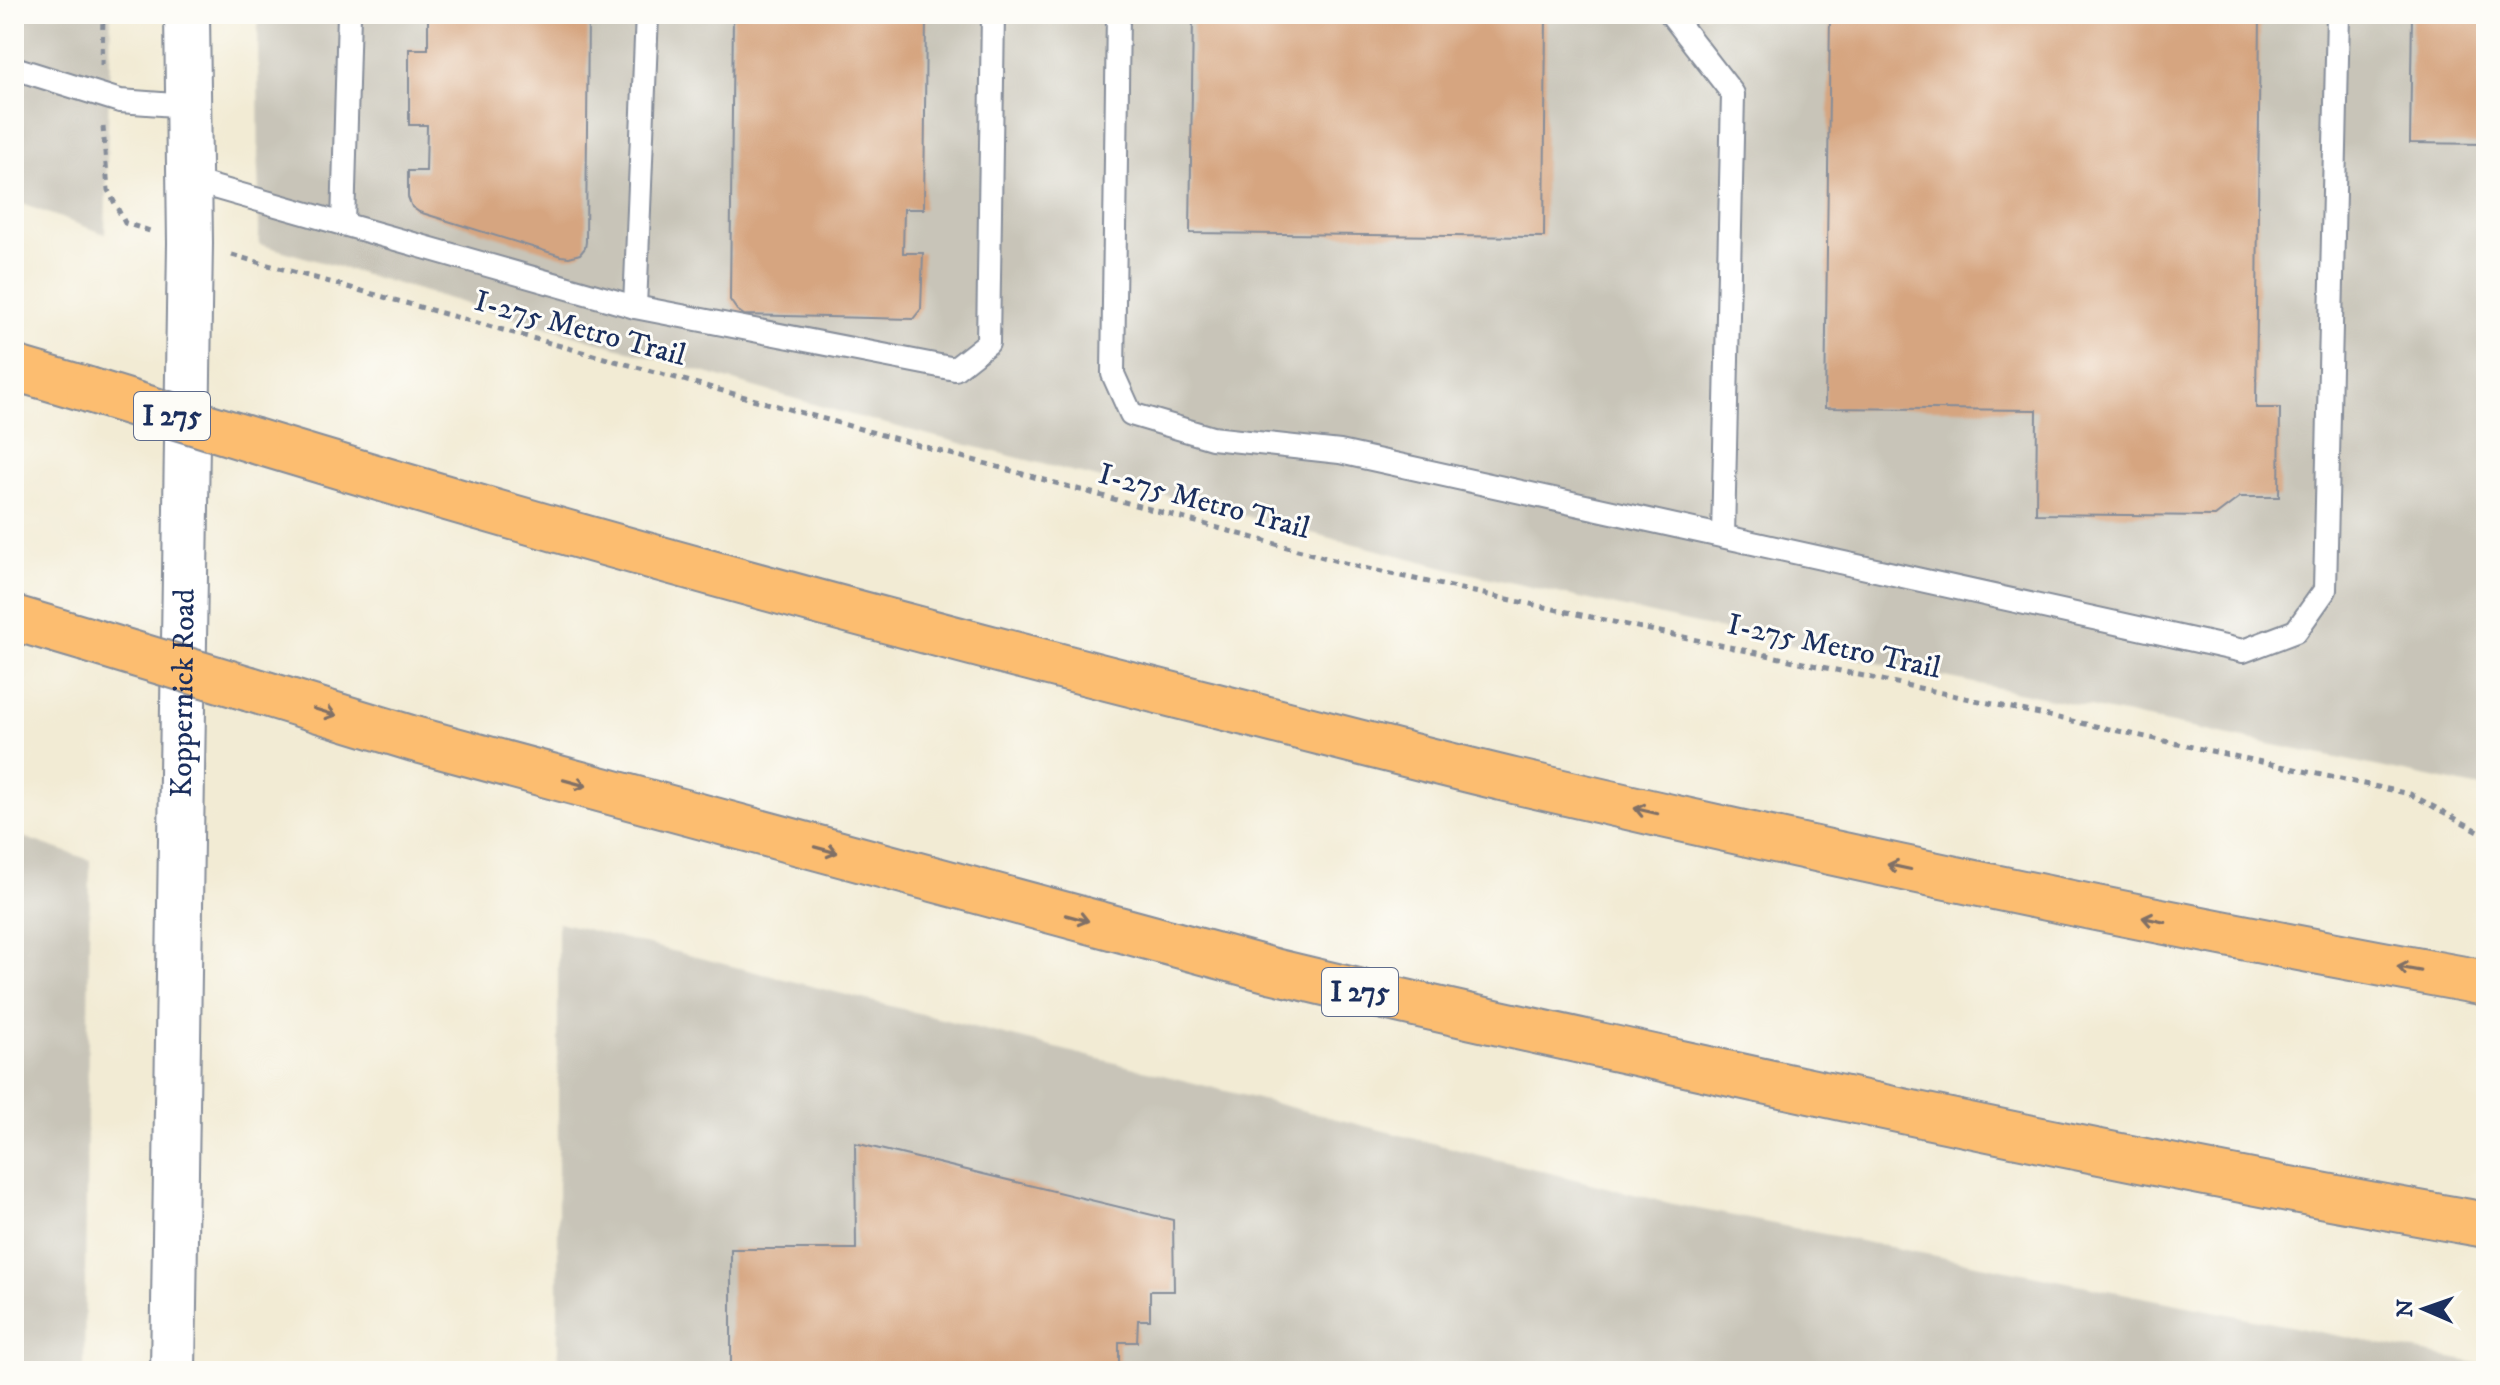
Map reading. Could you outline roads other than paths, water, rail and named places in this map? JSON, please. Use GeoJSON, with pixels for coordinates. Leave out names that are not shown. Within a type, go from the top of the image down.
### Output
{"type":"FeatureCollection","features":[{"type":"Feature","properties":{"kind":"highway","name":"I 275"},"geometry":{"type":"LineString","coordinates":[[14,368],[441,498],[908,628],[1509,780],[1833,853],[2301,950],[2486,983]]}},
{"type":"Feature","properties":{"kind":"highway","name":"I 275"},"geometry":{"type":"LineString","coordinates":[[14,618],[414,739],[1373,995],[2087,1150],[2486,1225]]}},
{"type":"Feature","properties":{"kind":"street","name":"Koppernick Road"},"geometry":{"type":"LineString","coordinates":[[173,1371],[190,243],[187,14]]}},
{"type":"Feature","properties":{"kind":"lane"},"geometry":{"type":"LineString","coordinates":[[343,224],[349,14]]}},
{"type":"Feature","properties":{"kind":"lane"},"geometry":{"type":"LineString","coordinates":[[635,307],[647,14]]}},
{"type":"Feature","properties":{"kind":"lane"},"geometry":{"type":"LineString","coordinates":[[189,180],[635,307],[955,369],[988,343],[993,14]]}},
{"type":"Feature","properties":{"kind":"lane"},"geometry":{"type":"LineString","coordinates":[[1118,14],[1113,374],[1131,414],[1212,438],[1340,452],[2243,651],[2296,631],[2325,590],[2338,14]]}},
{"type":"Feature","properties":{"kind":"lane"},"geometry":{"type":"LineString","coordinates":[[1671,14],[1733,94],[1723,536]]}},
{"type":"Feature","properties":{"kind":"lane"},"geometry":{"type":"LineString","coordinates":[[14,68],[120,101],[188,106]]}}]}
